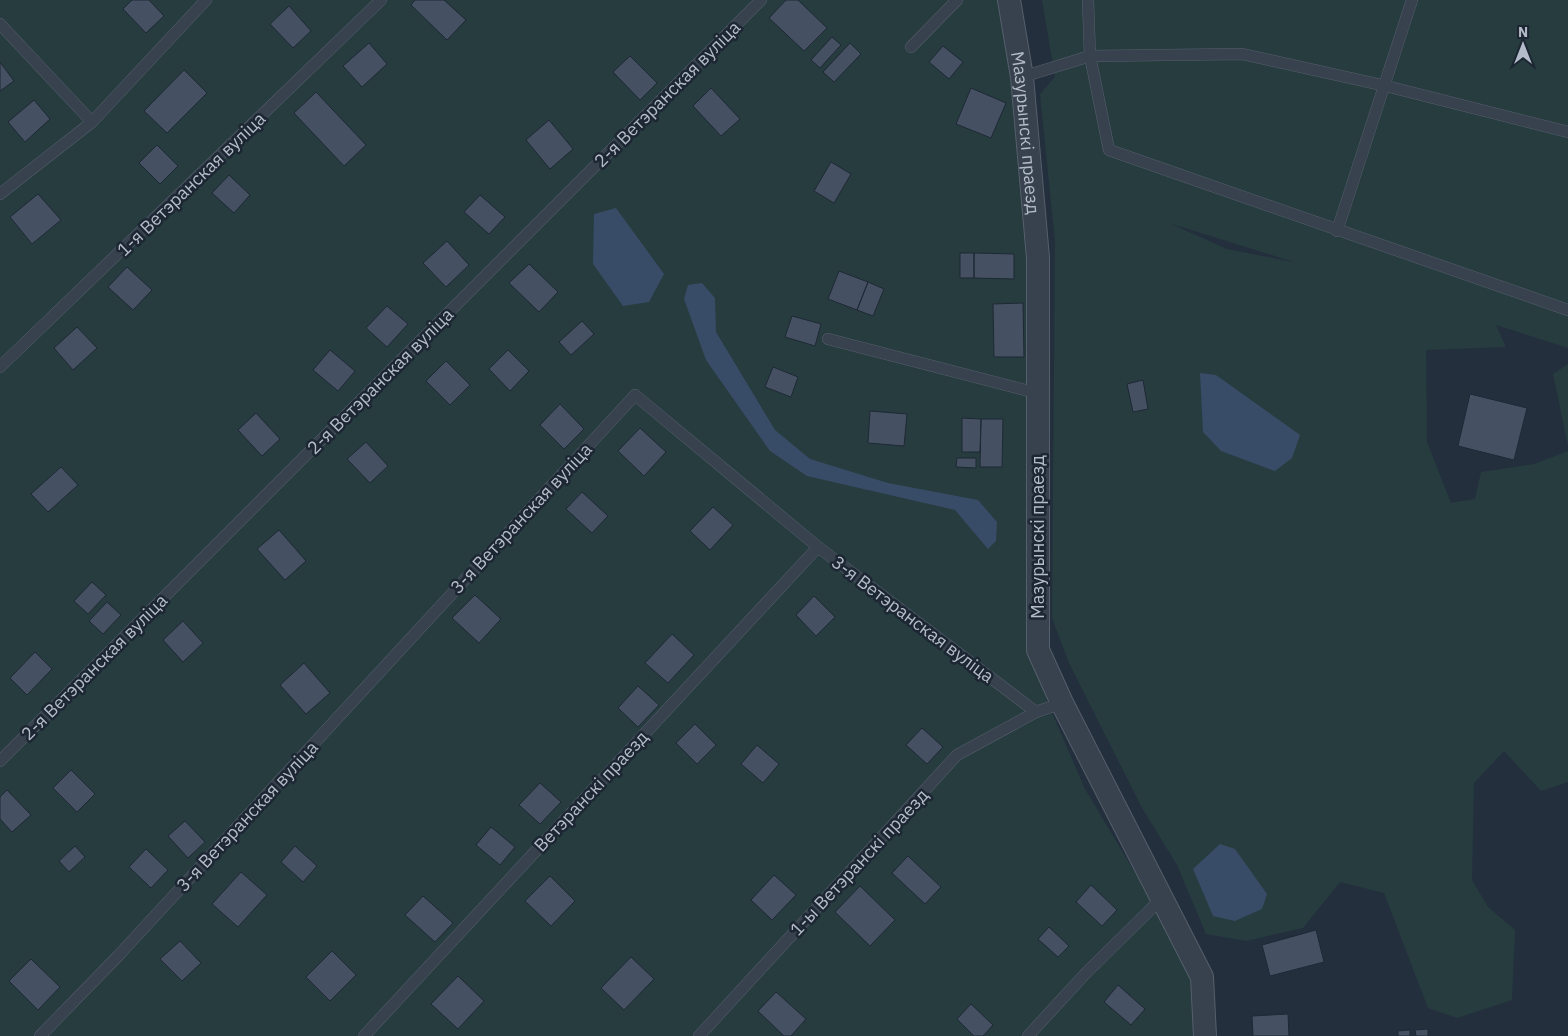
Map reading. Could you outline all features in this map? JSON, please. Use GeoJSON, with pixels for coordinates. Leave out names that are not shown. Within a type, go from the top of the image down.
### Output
{"type":"FeatureCollection","features":[{"type":"Feature","properties":{"kind":"street","name":"Мазурынскі праезд"},"geometry":{"type":"LineString","coordinates":[[1009,0],[1022,77],[1038,258],[1038,650],[1062,703],[1202,977],[1205,1036]]}},
{"type":"Feature","properties":{"kind":"lane"},"geometry":{"type":"LineString","coordinates":[[0,194],[92,122],[206,0]]}},
{"type":"Feature","properties":{"kind":"lane","name":"1-я Ветэранская вуліца"},"geometry":{"type":"LineString","coordinates":[[0,367],[381,0]]}},
{"type":"Feature","properties":{"kind":"lane","name":"2-я Ветэранская вуліца"},"geometry":{"type":"LineString","coordinates":[[0,761],[761,0]]}},
{"type":"Feature","properties":{"kind":"lane"},"geometry":{"type":"LineString","coordinates":[[911,47],[958,0]]}},
{"type":"Feature","properties":{"kind":"lane"},"geometry":{"type":"LineString","coordinates":[[1088,0],[1090,56],[1109,150],[1566,310],[1568,297]]}},
{"type":"Feature","properties":{"kind":"lane"},"geometry":{"type":"LineString","coordinates":[[1338,231],[1412,0]]}},
{"type":"Feature","properties":{"kind":"lane"},"geometry":{"type":"LineString","coordinates":[[0,24],[92,122]]}},
{"type":"Feature","properties":{"kind":"lane"},"geometry":{"type":"LineString","coordinates":[[1022,77],[1090,56],[1242,54],[1386,86],[1568,132]]}},
{"type":"Feature","properties":{"kind":"lane"},"geometry":{"type":"LineString","coordinates":[[828,339],[1037,393]]}},
{"type":"Feature","properties":{"kind":"lane","name":"3-я Ветэранская вуліца"},"geometry":{"type":"LineString","coordinates":[[40,1036],[132,941],[635,395],[818,547],[1036,712]]}},
{"type":"Feature","properties":{"kind":"lane","name":"Ветэранскі праезд"},"geometry":{"type":"LineString","coordinates":[[364,1036],[818,547]]}},
{"type":"Feature","properties":{"kind":"lane"},"geometry":{"type":"LineString","coordinates":[[1036,712],[1062,703]]}},
{"type":"Feature","properties":{"kind":"lane","name":"1-ы Ветэранскі праезд"},"geometry":{"type":"LineString","coordinates":[[699,1036],[957,755],[1036,712]]}},
{"type":"Feature","properties":{"kind":"lane"},"geometry":{"type":"LineString","coordinates":[[1028,1036],[1085,974],[1162,898]]}},
{"type":"Feature","properties":{"kind":"green space"},"geometry":{"type":"Polygon","coordinates":[[[0,0],[998,0],[1013,82],[1031,259],[1034,650],[1047,701],[1085,789],[1198,978],[1201,1036],[0,1036],[0,0]]]}},
{"type":"Feature","properties":{"kind":"green space"},"geometry":{"type":"Polygon","coordinates":[[[1042,0],[1568,0],[1568,348],[1496,325],[1506,347],[1426,350],[1427,442],[1451,503],[1475,499],[1481,472],[1534,464],[1568,451],[1568,782],[1541,791],[1504,751],[1474,783],[1472,880],[1488,907],[1515,930],[1512,1000],[1457,1018],[1428,1008],[1384,893],[1340,882],[1303,928],[1246,941],[1206,934],[1177,865],[1142,808],[1069,663],[1052,618],[1055,242],[1040,94],[1055,77],[1042,0]],[[1169,223],[1227,249],[1295,262],[1169,223]]]}},
{"type":"Feature","properties":{"kind":"green space"},"geometry":{"type":"Polygon","coordinates":[[[1568,364],[1568,446],[1553,374],[1568,364]]]}},
{"type":"Feature","properties":{"kind":"water"},"geometry":{"type":"Polygon","coordinates":[[[616,208],[664,274],[649,302],[623,306],[593,264],[594,214],[616,208]]]}},
{"type":"Feature","properties":{"kind":"water"},"geometry":{"type":"Polygon","coordinates":[[[702,283],[715,298],[716,332],[775,430],[810,459],[888,483],[978,500],[997,522],[996,541],[988,549],[955,510],[807,476],[770,451],[706,360],[684,299],[688,285],[702,283]]]}},
{"type":"Feature","properties":{"kind":"water"},"geometry":{"type":"Polygon","coordinates":[[[1200,373],[1216,375],[1300,435],[1292,458],[1275,471],[1221,451],[1203,432],[1200,373]]]}},
{"type":"Feature","properties":{"kind":"water"},"geometry":{"type":"Polygon","coordinates":[[[1220,844],[1235,849],[1267,894],[1262,909],[1235,921],[1213,916],[1193,869],[1220,844]]]}},
{"type":"Feature","properties":{"kind":"building"},"geometry":{"type":"Polygon","coordinates":[[[132,0],[149,0],[164,16],[146,33],[123,9],[132,0]]]}},
{"type":"Feature","properties":{"kind":"building"},"geometry":{"type":"Polygon","coordinates":[[[415,0],[444,0],[466,20],[447,40],[411,5],[415,0]]]}},
{"type":"Feature","properties":{"kind":"building"},"geometry":{"type":"Polygon","coordinates":[[[786,0],[798,0],[827,28],[804,51],[769,18],[786,0]]]}},
{"type":"Feature","properties":{"kind":"building"},"geometry":{"type":"Polygon","coordinates":[[[289,6],[311,31],[293,48],[270,24],[289,6]]]}},
{"type":"Feature","properties":{"kind":"building"},"geometry":{"type":"Polygon","coordinates":[[[832,37],[841,45],[820,68],[811,60],[832,37]]]}},
{"type":"Feature","properties":{"kind":"building"},"geometry":{"type":"Polygon","coordinates":[[[369,43],[387,64],[362,87],[343,66],[369,43]]]}},
{"type":"Feature","properties":{"kind":"building"},"geometry":{"type":"Polygon","coordinates":[[[850,43],[861,54],[834,82],[823,72],[850,43]]]}},
{"type":"Feature","properties":{"kind":"building"},"geometry":{"type":"Polygon","coordinates":[[[943,46],[963,62],[949,79],[929,62],[943,46]]]}},
{"type":"Feature","properties":{"kind":"building"},"geometry":{"type":"Polygon","coordinates":[[[630,56],[657,83],[640,100],[613,72],[630,56]]]}},
{"type":"Feature","properties":{"kind":"building"},"geometry":{"type":"Polygon","coordinates":[[[0,62],[14,81],[0,91],[0,62]]]}},
{"type":"Feature","properties":{"kind":"building"},"geometry":{"type":"Polygon","coordinates":[[[184,70],[207,93],[167,133],[144,111],[184,70]]]}},
{"type":"Feature","properties":{"kind":"building"},"geometry":{"type":"Polygon","coordinates":[[[711,88],[740,119],[721,136],[693,106],[711,88]]]}},
{"type":"Feature","properties":{"kind":"building"},"geometry":{"type":"Polygon","coordinates":[[[971,88],[1006,103],[991,138],[956,124],[971,88]]]}},
{"type":"Feature","properties":{"kind":"building"},"geometry":{"type":"Polygon","coordinates":[[[316,92],[366,145],[344,166],[294,113],[316,92]]]}},
{"type":"Feature","properties":{"kind":"building"},"geometry":{"type":"Polygon","coordinates":[[[34,100],[50,119],[25,142],[8,122],[34,100]]]}},
{"type":"Feature","properties":{"kind":"building"},"geometry":{"type":"Polygon","coordinates":[[[549,120],[573,149],[550,169],[526,140],[549,120]]]}},
{"type":"Feature","properties":{"kind":"building"},"geometry":{"type":"Polygon","coordinates":[[[157,145],[178,166],[160,184],[139,163],[157,145]]]}},
{"type":"Feature","properties":{"kind":"building"},"geometry":{"type":"Polygon","coordinates":[[[831,162],[851,174],[834,203],[814,191],[831,162]]]}},
{"type":"Feature","properties":{"kind":"building"},"geometry":{"type":"Polygon","coordinates":[[[229,175],[250,195],[234,213],[212,193],[229,175]]]}},
{"type":"Feature","properties":{"kind":"building"},"geometry":{"type":"Polygon","coordinates":[[[38,194],[61,220],[32,244],[10,217],[38,194]]]}},
{"type":"Feature","properties":{"kind":"building"},"geometry":{"type":"Polygon","coordinates":[[[480,195],[505,217],[489,234],[464,212],[480,195]]]}},
{"type":"Feature","properties":{"kind":"building"},"geometry":{"type":"Polygon","coordinates":[[[447,241],[469,265],[446,287],[423,263],[447,241]]]}},
{"type":"Feature","properties":{"kind":"building"},"geometry":{"type":"Polygon","coordinates":[[[960,253],[974,253],[974,278],[960,278],[960,253]]]}},
{"type":"Feature","properties":{"kind":"building"},"geometry":{"type":"Polygon","coordinates":[[[974,253],[1014,254],[1014,279],[974,278],[974,253]]]}},
{"type":"Feature","properties":{"kind":"building"},"geometry":{"type":"Polygon","coordinates":[[[529,264],[558,292],[539,312],[509,283],[529,264]]]}},
{"type":"Feature","properties":{"kind":"building"},"geometry":{"type":"Polygon","coordinates":[[[127,267],[152,290],[133,310],[108,287],[127,267]]]}},
{"type":"Feature","properties":{"kind":"building"},"geometry":{"type":"Polygon","coordinates":[[[839,271],[868,282],[857,310],[828,299],[839,271]]]}},
{"type":"Feature","properties":{"kind":"building"},"geometry":{"type":"Polygon","coordinates":[[[868,282],[884,289],[873,316],[857,310],[868,282]]]}},
{"type":"Feature","properties":{"kind":"building"},"geometry":{"type":"Polygon","coordinates":[[[1023,303],[1024,357],[994,357],[993,304],[1023,303]]]}},
{"type":"Feature","properties":{"kind":"building"},"geometry":{"type":"Polygon","coordinates":[[[387,306],[408,324],[387,347],[366,328],[387,306]]]}},
{"type":"Feature","properties":{"kind":"building"},"geometry":{"type":"Polygon","coordinates":[[[792,316],[821,324],[815,346],[785,337],[792,316]]]}},
{"type":"Feature","properties":{"kind":"building"},"geometry":{"type":"Polygon","coordinates":[[[582,321],[594,334],[571,355],[559,342],[582,321]]]}},
{"type":"Feature","properties":{"kind":"building"},"geometry":{"type":"Polygon","coordinates":[[[77,327],[97,348],[73,370],[54,348],[77,327]]]}},
{"type":"Feature","properties":{"kind":"building"},"geometry":{"type":"Polygon","coordinates":[[[330,350],[355,371],[338,391],[313,370],[330,350]]]}},
{"type":"Feature","properties":{"kind":"building"},"geometry":{"type":"Polygon","coordinates":[[[508,350],[529,371],[510,391],[489,369],[508,350]]]}},
{"type":"Feature","properties":{"kind":"building"},"geometry":{"type":"Polygon","coordinates":[[[446,361],[470,385],[450,405],[426,381],[446,361]]]}},
{"type":"Feature","properties":{"kind":"building"},"geometry":{"type":"Polygon","coordinates":[[[773,367],[798,377],[791,397],[765,387],[773,367]]]}},
{"type":"Feature","properties":{"kind":"building"},"geometry":{"type":"Polygon","coordinates":[[[1143,380],[1148,409],[1133,412],[1127,384],[1143,380]]]}},
{"type":"Feature","properties":{"kind":"building"},"geometry":{"type":"Polygon","coordinates":[[[1470,394],[1527,408],[1514,460],[1458,446],[1470,394]]]}},
{"type":"Feature","properties":{"kind":"building"},"geometry":{"type":"Polygon","coordinates":[[[560,404],[584,429],[564,449],[540,425],[560,404]]]}},
{"type":"Feature","properties":{"kind":"building"},"geometry":{"type":"Polygon","coordinates":[[[870,411],[907,414],[904,446],[868,443],[870,411]]]}},
{"type":"Feature","properties":{"kind":"building"},"geometry":{"type":"Polygon","coordinates":[[[256,413],[280,439],[262,456],[238,430],[256,413]]]}},
{"type":"Feature","properties":{"kind":"building"},"geometry":{"type":"Polygon","coordinates":[[[962,418],[981,419],[980,452],[962,452],[962,418]]]}},
{"type":"Feature","properties":{"kind":"building"},"geometry":{"type":"Polygon","coordinates":[[[981,419],[1003,419],[1002,467],[980,467],[981,419]]]}},
{"type":"Feature","properties":{"kind":"building"},"geometry":{"type":"Polygon","coordinates":[[[640,428],[666,452],[644,476],[618,451],[640,428]]]}},
{"type":"Feature","properties":{"kind":"building"},"geometry":{"type":"Polygon","coordinates":[[[366,442],[388,466],[370,483],[347,459],[366,442]]]}},
{"type":"Feature","properties":{"kind":"building"},"geometry":{"type":"Polygon","coordinates":[[[957,458],[976,458],[976,468],[956,467],[957,458]]]}},
{"type":"Feature","properties":{"kind":"building"},"geometry":{"type":"Polygon","coordinates":[[[61,467],[78,485],[48,512],[31,494],[61,467]]]}},
{"type":"Feature","properties":{"kind":"building"},"geometry":{"type":"Polygon","coordinates":[[[582,492],[608,516],[592,533],[566,509],[582,492]]]}},
{"type":"Feature","properties":{"kind":"building"},"geometry":{"type":"Polygon","coordinates":[[[713,507],[733,525],[710,550],[690,531],[713,507]]]}},
{"type":"Feature","properties":{"kind":"building"},"geometry":{"type":"Polygon","coordinates":[[[279,530],[306,561],[285,580],[257,549],[279,530]]]}},
{"type":"Feature","properties":{"kind":"building"},"geometry":{"type":"Polygon","coordinates":[[[92,582],[106,595],[88,614],[74,601],[92,582]]]}},
{"type":"Feature","properties":{"kind":"building"},"geometry":{"type":"Polygon","coordinates":[[[475,595],[501,619],[479,643],[452,618],[475,595]]]}},
{"type":"Feature","properties":{"kind":"building"},"geometry":{"type":"Polygon","coordinates":[[[814,596],[835,617],[816,636],[796,615],[814,596]]]}},
{"type":"Feature","properties":{"kind":"building"},"geometry":{"type":"Polygon","coordinates":[[[107,602],[121,615],[103,634],[89,621],[107,602]]]}},
{"type":"Feature","properties":{"kind":"building"},"geometry":{"type":"Polygon","coordinates":[[[183,621],[203,643],[183,662],[163,640],[183,621]]]}},
{"type":"Feature","properties":{"kind":"building"},"geometry":{"type":"Polygon","coordinates":[[[672,634],[694,655],[668,683],[645,663],[672,634]]]}},
{"type":"Feature","properties":{"kind":"building"},"geometry":{"type":"Polygon","coordinates":[[[35,652],[52,669],[27,695],[10,678],[35,652]]]}},
{"type":"Feature","properties":{"kind":"building"},"geometry":{"type":"Polygon","coordinates":[[[304,663],[330,693],[306,714],[280,685],[304,663]]]}},
{"type":"Feature","properties":{"kind":"building"},"geometry":{"type":"Polygon","coordinates":[[[638,686],[659,705],[638,727],[618,708],[638,686]]]}},
{"type":"Feature","properties":{"kind":"building"},"geometry":{"type":"Polygon","coordinates":[[[695,724],[716,745],[697,764],[676,743],[695,724]]]}},
{"type":"Feature","properties":{"kind":"building"},"geometry":{"type":"Polygon","coordinates":[[[922,728],[943,747],[927,764],[906,745],[922,728]]]}},
{"type":"Feature","properties":{"kind":"building"},"geometry":{"type":"Polygon","coordinates":[[[757,745],[779,764],[763,783],[741,764],[757,745]]]}},
{"type":"Feature","properties":{"kind":"building"},"geometry":{"type":"Polygon","coordinates":[[[71,770],[95,794],[77,812],[53,788],[71,770]]]}},
{"type":"Feature","properties":{"kind":"building"},"geometry":{"type":"Polygon","coordinates":[[[540,783],[561,802],[540,824],[519,805],[540,783]]]}},
{"type":"Feature","properties":{"kind":"building"},"geometry":{"type":"Polygon","coordinates":[[[7,790],[31,815],[12,832],[0,819],[0,797],[7,790]]]}},
{"type":"Feature","properties":{"kind":"building"},"geometry":{"type":"Polygon","coordinates":[[[185,821],[205,842],[188,858],[168,836],[185,821]]]}},
{"type":"Feature","properties":{"kind":"building"},"geometry":{"type":"Polygon","coordinates":[[[491,827],[515,847],[500,865],[476,845],[491,827]]]}},
{"type":"Feature","properties":{"kind":"building"},"geometry":{"type":"Polygon","coordinates":[[[75,846],[85,857],[69,872],[59,861],[75,846]]]}},
{"type":"Feature","properties":{"kind":"building"},"geometry":{"type":"Polygon","coordinates":[[[295,846],[317,866],[303,882],[281,862],[295,846]]]}},
{"type":"Feature","properties":{"kind":"building"},"geometry":{"type":"Polygon","coordinates":[[[146,849],[168,870],[151,888],[129,867],[146,849]]]}},
{"type":"Feature","properties":{"kind":"building"},"geometry":{"type":"Polygon","coordinates":[[[908,856],[941,887],[925,904],[892,873],[908,856]]]}},
{"type":"Feature","properties":{"kind":"building"},"geometry":{"type":"Polygon","coordinates":[[[241,872],[267,895],[238,927],[212,904],[241,872]]]}},
{"type":"Feature","properties":{"kind":"building"},"geometry":{"type":"Polygon","coordinates":[[[774,875],[796,895],[772,920],[751,900],[774,875]]]}},
{"type":"Feature","properties":{"kind":"building"},"geometry":{"type":"Polygon","coordinates":[[[550,876],[575,901],[551,926],[525,901],[550,876]]]}},
{"type":"Feature","properties":{"kind":"building"},"geometry":{"type":"Polygon","coordinates":[[[1091,885],[1117,910],[1102,926],[1076,902],[1091,885]]]}},
{"type":"Feature","properties":{"kind":"building"},"geometry":{"type":"Polygon","coordinates":[[[860,886],[895,920],[870,946],[835,912],[860,886]]]}},
{"type":"Feature","properties":{"kind":"building"},"geometry":{"type":"Polygon","coordinates":[[[423,896],[453,923],[435,942],[405,915],[423,896]]]}},
{"type":"Feature","properties":{"kind":"building"},"geometry":{"type":"Polygon","coordinates":[[[1049,927],[1069,946],[1058,957],[1038,939],[1049,927]]]}},
{"type":"Feature","properties":{"kind":"building"},"geometry":{"type":"Polygon","coordinates":[[[1316,930],[1324,962],[1270,976],[1262,945],[1316,930]]]}},
{"type":"Feature","properties":{"kind":"building"},"geometry":{"type":"Polygon","coordinates":[[[180,941],[201,963],[182,981],[160,959],[180,941]]]}},
{"type":"Feature","properties":{"kind":"building"},"geometry":{"type":"Polygon","coordinates":[[[332,951],[356,975],[330,1001],[306,977],[332,951]]]}},
{"type":"Feature","properties":{"kind":"building"},"geometry":{"type":"Polygon","coordinates":[[[631,957],[654,979],[624,1010],[601,988],[631,957]]]}},
{"type":"Feature","properties":{"kind":"building"},"geometry":{"type":"Polygon","coordinates":[[[31,959],[60,987],[38,1010],[9,981],[31,959]]]}},
{"type":"Feature","properties":{"kind":"building"},"geometry":{"type":"Polygon","coordinates":[[[458,976],[484,1001],[458,1029],[431,1004],[458,976]]]}},
{"type":"Feature","properties":{"kind":"building"},"geometry":{"type":"Polygon","coordinates":[[[1118,985],[1145,1009],[1131,1025],[1104,1002],[1118,985]]]}},
{"type":"Feature","properties":{"kind":"building"},"geometry":{"type":"Polygon","coordinates":[[[776,992],[806,1019],[791,1036],[784,1036],[758,1011],[776,992]]]}},
{"type":"Feature","properties":{"kind":"building"},"geometry":{"type":"Polygon","coordinates":[[[971,1004],[993,1025],[983,1036],[974,1036],[957,1019],[971,1004]]]}},
{"type":"Feature","properties":{"kind":"building"},"geometry":{"type":"Polygon","coordinates":[[[1288,1014],[1289,1036],[1253,1036],[1252,1016],[1288,1014]]]}},
{"type":"Feature","properties":{"kind":"building"},"geometry":{"type":"Polygon","coordinates":[[[1428,1029],[1428,1036],[1416,1036],[1415,1030],[1428,1029]]]}},
{"type":"Feature","properties":{"kind":"building"},"geometry":{"type":"Polygon","coordinates":[[[1410,1030],[1410,1036],[1398,1036],[1398,1031],[1410,1030]]]}}]}
